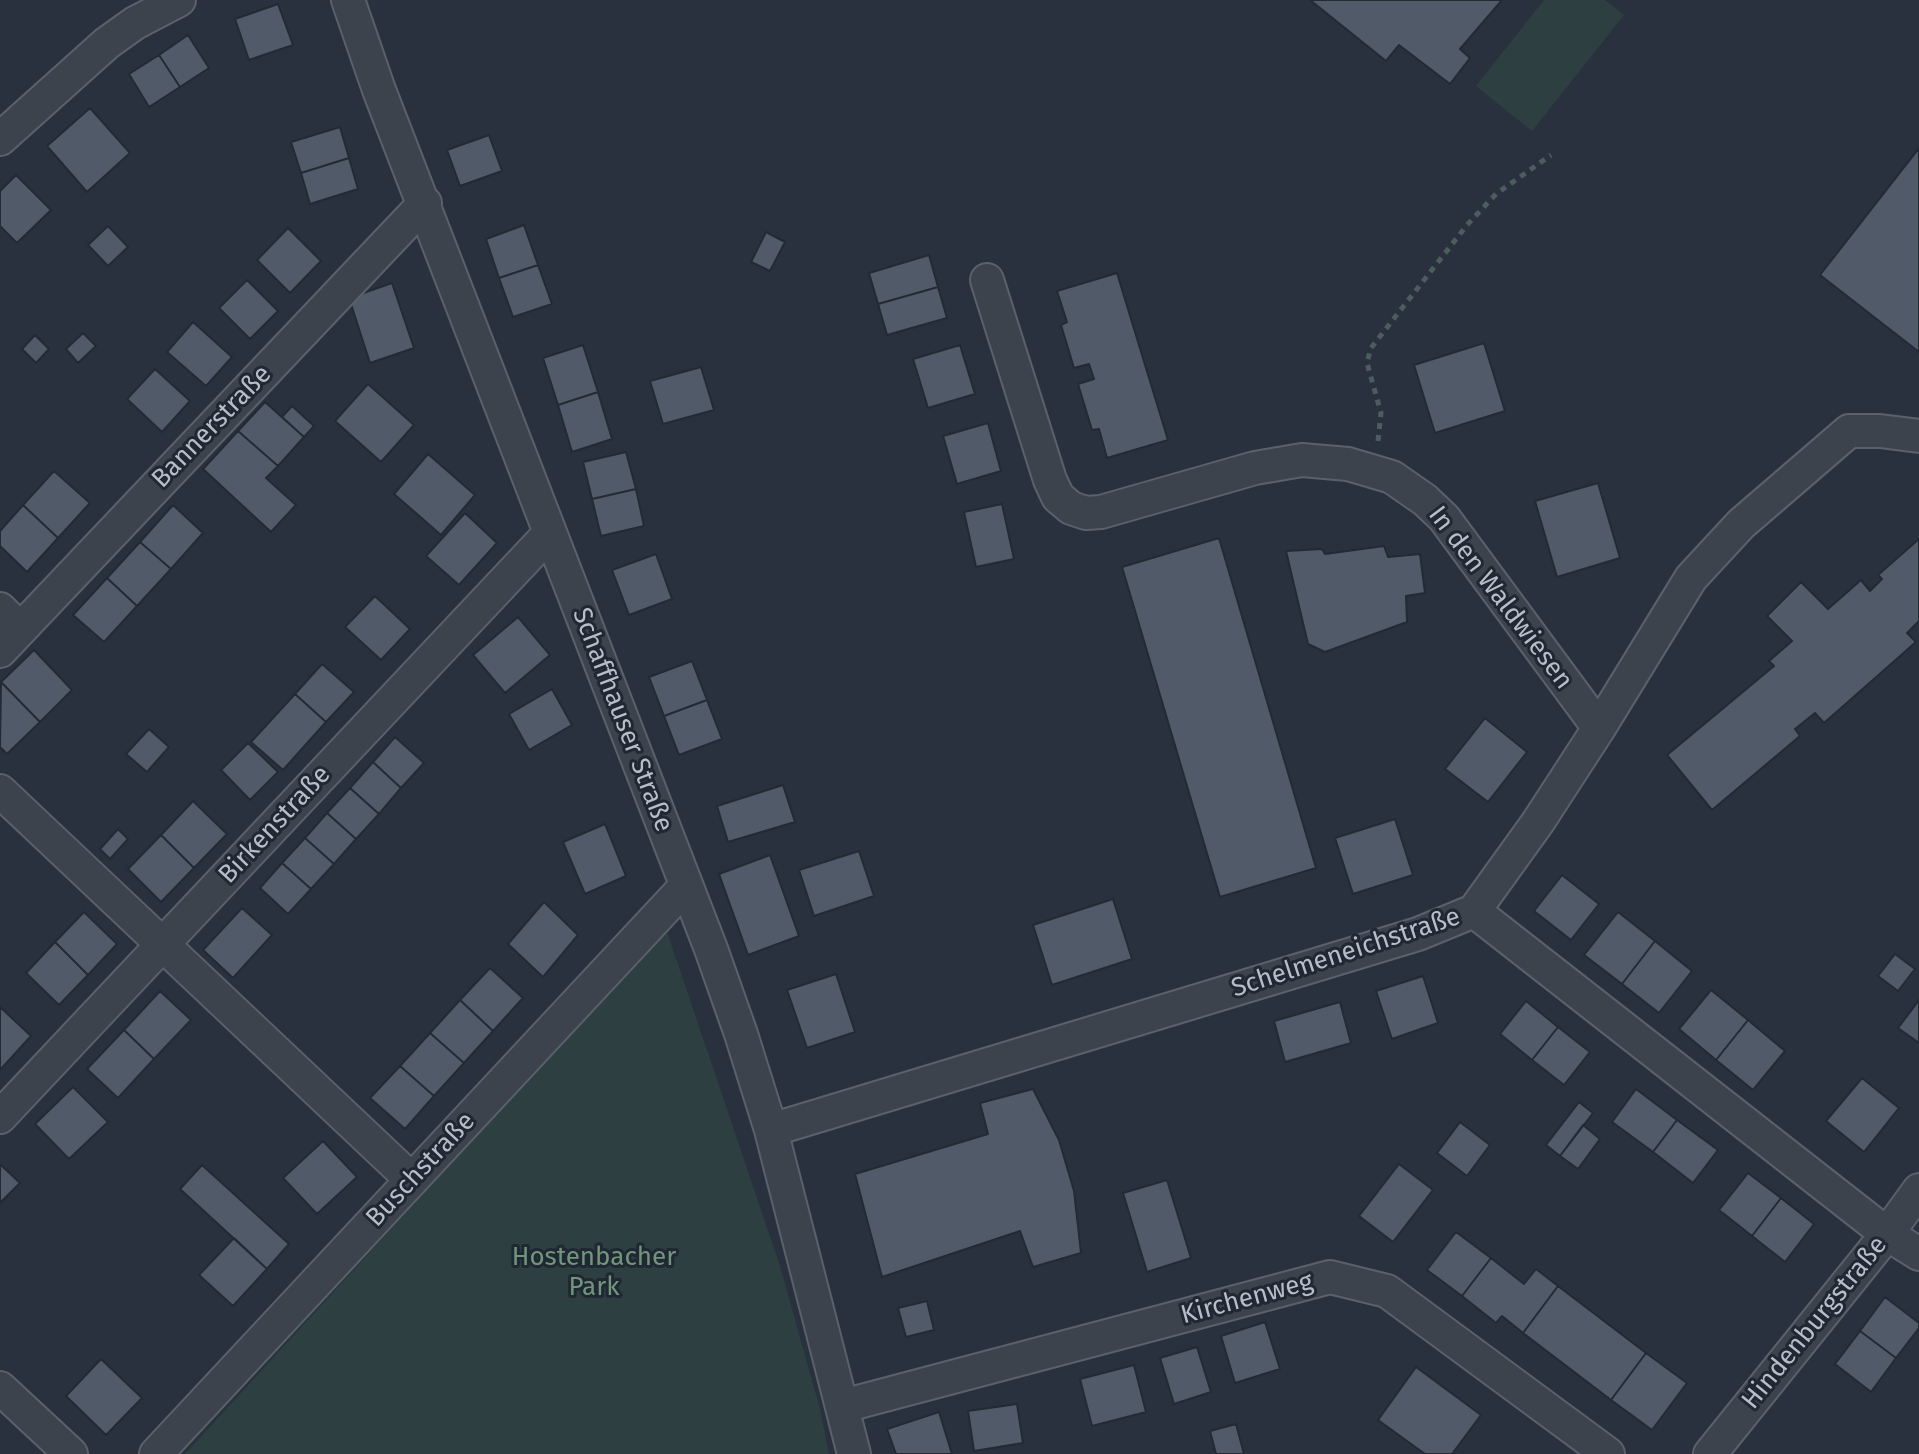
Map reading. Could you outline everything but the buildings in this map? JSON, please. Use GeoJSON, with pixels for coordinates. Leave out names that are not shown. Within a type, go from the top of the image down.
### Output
{"type":"FeatureCollection","features":[{"type":"Feature","properties":{"kind":"street"},"geometry":{"type":"LineString","coordinates":[[0,139],[107,43],[135,23],[179,0]]}},
{"type":"Feature","properties":{"kind":"street","name":"Schaffhauser Straße"},"geometry":{"type":"LineString","coordinates":[[348,0],[379,90],[425,203],[741,1034],[771,1130],[854,1454]]}},
{"type":"Feature","properties":{"kind":"street","name":"Bannerstraße"},"geometry":{"type":"LineString","coordinates":[[7,630],[425,203]]}},
{"type":"Feature","properties":{"kind":"street","name":"In den Waldwiesen"},"geometry":{"type":"LineString","coordinates":[[987,280],[1050,480],[1058,497],[1071,508],[1086,513],[1110,510],[1277,463],[1324,461],[1373,470],[1405,484],[1444,518],[1599,728]]}},
{"type":"Feature","properties":{"kind":"street"},"geometry":{"type":"LineString","coordinates":[[1474,911],[1538,822],[1691,578],[1741,524],[1849,431],[1919,436]]}},
{"type":"Feature","properties":{"kind":"street","name":"Birkenstraße"},"geometry":{"type":"LineString","coordinates":[[0,1117],[550,533]]}},
{"type":"Feature","properties":{"kind":"street"},"geometry":{"type":"LineString","coordinates":[[0,791],[412,1180]]}},
{"type":"Feature","properties":{"kind":"street","name":"Buschstraße"},"geometry":{"type":"LineString","coordinates":[[156,1454],[686,886]]}},
{"type":"Feature","properties":{"kind":"street","name":"Schelmeneichstraße"},"geometry":{"type":"LineString","coordinates":[[771,1130],[1418,934],[1474,911],[1887,1234],[1919,1254]]}},
{"type":"Feature","properties":{"kind":"street","name":"Hindenburgstraße"},"geometry":{"type":"LineString","coordinates":[[1710,1454],[1919,1190]]}},
{"type":"Feature","properties":{"kind":"street","name":"Kirchenweg"},"geometry":{"type":"LineString","coordinates":[[843,1406],[1330,1277],[1387,1291],[1608,1454]]}},
{"type":"Feature","properties":{"kind":"street"},"geometry":{"type":"LineString","coordinates":[[0,1388],[71,1454]]}},
{"type":"Feature","properties":{"kind":"path"},"geometry":{"type":"LineString","coordinates":[[1373,470],[1381,413],[1367,363],[1371,348],[1458,237],[1496,194],[1551,155]]}},
{"type":"Feature","properties":{"kind":"green space"},"geometry":{"type":"Polygon","coordinates":[[[1544,0],[1605,0],[1624,15],[1532,131],[1476,86],[1544,0]]]}},
{"type":"Feature","properties":{"kind":"green space","name":"Hostenbacher Park"},"geometry":{"type":"Polygon","coordinates":[[[666,929],[780,1266],[820,1409],[829,1454],[185,1454],[666,929]]]}}]}
